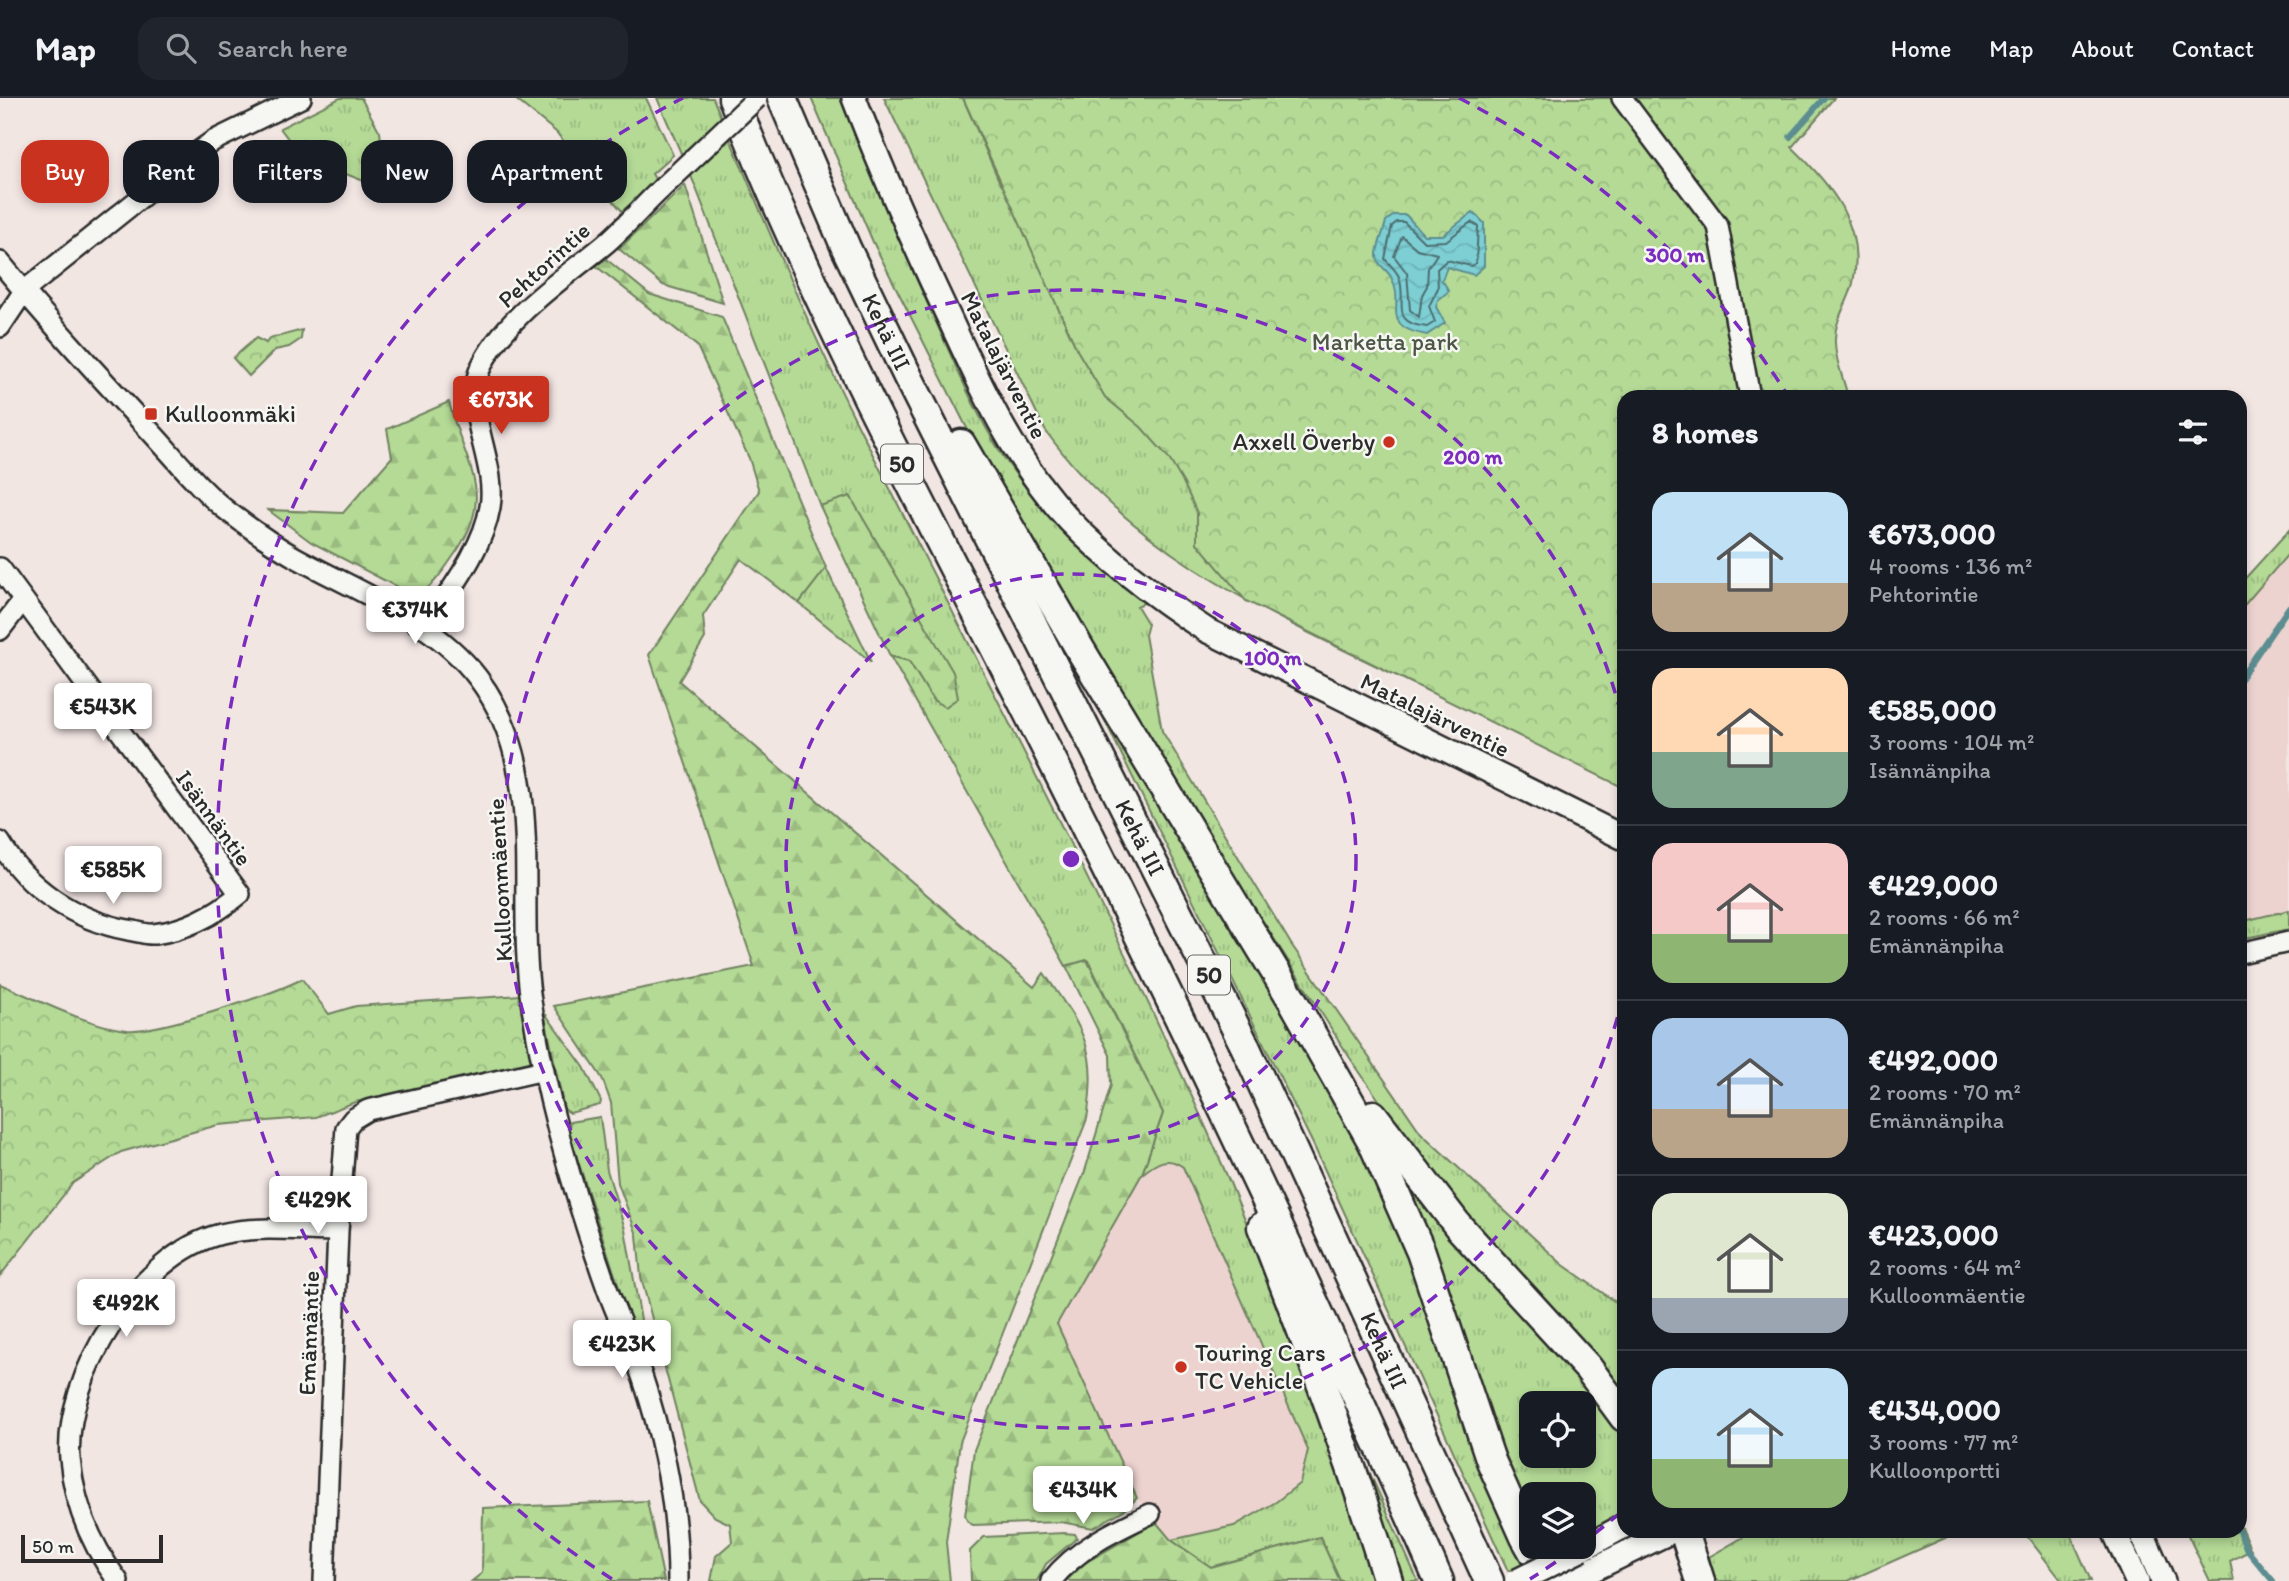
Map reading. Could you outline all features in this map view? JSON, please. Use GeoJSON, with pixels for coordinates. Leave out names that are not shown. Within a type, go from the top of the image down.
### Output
{"type":"FeatureCollection","features":[{"type":"Feature","properties":{"kind":"highway","name":"Kehä III"},"geometry":{"type":"LineString","coordinates":[[733,98],[770,190],[895,452],[1053,762],[1250,1162],[1439,1581]]}},
{"type":"Feature","properties":{"kind":"highway","name":"Kehä III"},"geometry":{"type":"LineString","coordinates":[[782,98],[846,248],[909,380],[1245,1046],[1489,1581]]}},
{"type":"Feature","properties":{"kind":"highway"},"geometry":{"type":"LineString","coordinates":[[909,380],[957,438],[1080,649],[1293,1001],[1373,1143],[1410,1228],[1491,1461],[1525,1537],[1549,1581]]}},
{"type":"Feature","properties":{"kind":"highway"},"geometry":{"type":"LineString","coordinates":[[1293,1001],[1380,1125],[1459,1227],[1587,1368],[1617,1408]]}},
{"type":"Feature","properties":{"kind":"highway"},"geometry":{"type":"LineString","coordinates":[[1250,1162],[1260,1223],[1315,1363],[1388,1581]]}},
{"type":"Feature","properties":{"kind":"highway"},"geometry":{"type":"LineString","coordinates":[[1686,1538],[1700,1581]]}},
{"type":"Feature","properties":{"kind":"main road","name":"Matalajärventie"},"geometry":{"type":"LineString","coordinates":[[854,98],[913,241],[983,390],[1021,457],[1069,520],[1153,595],[1206,629],[1617,834]]}},
{"type":"Feature","properties":{"kind":"main road"},"geometry":{"type":"LineString","coordinates":[[1596,1551],[1617,1532]]}},
{"type":"Feature","properties":{"kind":"main road"},"geometry":{"type":"LineString","coordinates":[[1596,1556],[1651,1538]]}},
{"type":"Feature","properties":{"kind":"main road"},"geometry":{"type":"LineString","coordinates":[[2117,1538],[2137,1581]]}},
{"type":"Feature","properties":{"kind":"main road"},"geometry":{"type":"LineString","coordinates":[[2144,1538],[2164,1581]]}},
{"type":"Feature","properties":{"kind":"main road"},"geometry":{"type":"LineString","coordinates":[[1517,1581],[1587,1559]]}},
{"type":"Feature","properties":{"kind":"main road"},"geometry":{"type":"LineString","coordinates":[[1569,1581],[1587,1559]]}},
{"type":"Feature","properties":{"kind":"street"},"geometry":{"type":"LineString","coordinates":[[0,327],[24,292],[214,141],[301,98]]}},
{"type":"Feature","properties":{"kind":"street","name":"Pehtorintie"},"geometry":{"type":"LineString","coordinates":[[425,629],[478,542],[491,507],[491,474],[478,421],[480,370],[498,343],[532,305],[604,244],[757,98]]}},
{"type":"Feature","properties":{"kind":"street"},"geometry":{"type":"LineString","coordinates":[[1622,98],[1718,226],[1748,390]]}},
{"type":"Feature","properties":{"kind":"street","name":"Kulloonmäentie"},"geometry":{"type":"LineString","coordinates":[[0,262],[71,346],[225,509],[294,557],[425,629],[454,652],[477,677],[495,703],[509,735],[526,820],[528,977],[544,1070],[561,1150],[609,1293],[642,1376],[665,1454],[673,1503],[678,1581]]}},
{"type":"Feature","properties":{"kind":"street","name":"Isännäntie"},"geometry":{"type":"LineString","coordinates":[[0,568],[240,894],[203,920],[153,934],[98,924],[60,905],[44,893],[0,842]]}},
{"type":"Feature","properties":{"kind":"street"},"geometry":{"type":"LineString","coordinates":[[0,630],[23,600]]}},
{"type":"Feature","properties":{"kind":"street"},"geometry":{"type":"LineString","coordinates":[[2247,951],[2289,942]]}},
{"type":"Feature","properties":{"kind":"street","name":"Emännäntie"},"geometry":{"type":"LineString","coordinates":[[324,1581],[343,1139],[352,1119],[368,1110],[544,1070]]}},
{"type":"Feature","properties":{"kind":"street"},"geometry":{"type":"LineString","coordinates":[[118,1581],[99,1555],[81,1514],[70,1458],[74,1414],[103,1338],[152,1274],[188,1248],[221,1234],[338,1231]]}},
{"type":"Feature","properties":{"kind":"street"},"geometry":{"type":"LineString","coordinates":[[1051,1581],[1081,1552],[1106,1535],[1150,1514]]}},
{"type":"Feature","properties":{"kind":"shaded area"},"geometry":{"type":"Polygon","coordinates":[[[2289,553],[2289,910],[2247,920],[2247,602],[2289,553]]]}},
{"type":"Feature","properties":{"kind":"shaded area"},"geometry":{"type":"Polygon","coordinates":[[[1165,1160],[1183,1166],[1308,1450],[1300,1483],[1276,1502],[1234,1526],[1171,1540],[1137,1498],[1057,1324],[1142,1174],[1165,1160]]]}},
{"type":"Feature","properties":{"kind":"green space"},"geometry":{"type":"Polygon","coordinates":[[[340,98],[361,98],[380,132],[381,140],[361,140],[361,180],[347,174],[347,140],[289,140],[280,128],[340,98]]]}},
{"type":"Feature","properties":{"kind":"green space"},"geometry":{"type":"Polygon","coordinates":[[[514,98],[646,98],[673,155],[652,174],[657,182],[622,211],[615,203],[627,203],[627,140],[563,140],[514,98]]]}},
{"type":"Feature","properties":{"kind":"green space"},"geometry":{"type":"Polygon","coordinates":[[[657,98],[713,98],[781,260],[836,380],[1079,862],[1207,1130],[1276,1297],[1377,1581],[1340,1581],[1320,1537],[1211,1567],[1171,1540],[1234,1526],[1276,1502],[1300,1483],[1308,1450],[1183,1167],[1167,1161],[1142,1174],[1163,1113],[1088,960],[1066,966],[890,656],[909,661],[933,700],[945,706],[851,497],[820,506],[694,183],[657,98]]]}},
{"type":"Feature","properties":{"kind":"green space"},"geometry":{"type":"Polygon","coordinates":[[[811,98],[840,98],[886,211],[953,361],[1002,455],[1028,491],[1059,525],[1146,602],[1137,606],[1148,624],[1145,635],[1162,731],[1291,944],[1421,1133],[1562,1264],[1617,1303],[1617,1387],[1470,1223],[1416,1154],[1350,1058],[1185,799],[981,456],[873,242],[811,98]]]}},
{"type":"Feature","properties":{"kind":"green space"},"geometry":{"type":"Polygon","coordinates":[[[884,98],[963,98],[1000,183],[1432,693],[1272,614],[1221,585],[1126,518],[1083,477],[1045,430],[884,98]]]}},
{"type":"Feature","properties":{"kind":"green space","name":"Marketta park"},"geometry":{"type":"Polygon","coordinates":[[[963,98],[1834,98],[1792,147],[1819,176],[1842,207],[1854,242],[1856,262],[1853,283],[1837,324],[1835,339],[1846,390],[1617,390],[1617,785],[1246,601],[1197,543],[1197,513],[1168,457],[1141,427],[1105,397],[1077,350],[963,98]]]}},
{"type":"Feature","properties":{"kind":"green space"},"geometry":{"type":"Polygon","coordinates":[[[685,185],[723,303],[663,285],[619,249],[685,185]]]}},
{"type":"Feature","properties":{"kind":"green space"},"geometry":{"type":"Polygon","coordinates":[[[606,259],[649,294],[722,317],[826,568],[799,603],[741,559],[703,616],[705,638],[679,681],[1034,987],[1044,973],[1078,1026],[1089,1056],[1091,1074],[1087,1119],[960,1442],[946,1542],[950,1581],[711,1581],[716,1556],[732,1542],[730,1524],[715,1517],[700,1501],[641,1277],[637,1235],[618,1183],[611,1103],[602,1078],[554,1006],[754,966],[649,655],[759,491],[749,458],[697,346],[596,266],[606,259]]]}},
{"type":"Feature","properties":{"kind":"green space"},"geometry":{"type":"Polygon","coordinates":[[[302,330],[301,339],[289,347],[275,350],[249,376],[233,358],[256,338],[266,343],[269,339],[302,330]]]}},
{"type":"Feature","properties":{"kind":"green space"},"geometry":{"type":"Polygon","coordinates":[[[449,402],[474,481],[474,516],[466,536],[448,564],[432,584],[416,597],[311,542],[268,510],[343,513],[392,457],[387,429],[449,402]]]}},
{"type":"Feature","properties":{"kind":"green space"},"geometry":{"type":"Polygon","coordinates":[[[850,496],[953,672],[958,698],[945,707],[933,700],[909,661],[890,656],[820,506],[850,496]]]}},
{"type":"Feature","properties":{"kind":"green space"},"geometry":{"type":"Polygon","coordinates":[[[2289,530],[2289,553],[2247,602],[2247,576],[2289,530]]]}},
{"type":"Feature","properties":{"kind":"green space"},"geometry":{"type":"Polygon","coordinates":[[[826,568],[871,662],[799,603],[826,568]]]}},
{"type":"Feature","properties":{"kind":"green space"},"geometry":{"type":"Polygon","coordinates":[[[1081,672],[1376,1171],[1519,1536],[1519,1559],[1528,1559],[1529,1562],[1508,1571],[1313,1144],[1081,672]]]}},
{"type":"Feature","properties":{"kind":"green space"},"geometry":{"type":"Polygon","coordinates":[[[2289,910],[2289,929],[2247,938],[2247,920],[2289,910]]]}},
{"type":"Feature","properties":{"kind":"green space"},"geometry":{"type":"Polygon","coordinates":[[[1087,960],[1163,1113],[1142,1174],[1057,1324],[1137,1498],[1124,1510],[1093,1528],[1061,1522],[973,1525],[965,1516],[974,1450],[1085,1171],[1111,1085],[1110,1055],[1066,966],[1087,960]]]}},
{"type":"Feature","properties":{"kind":"green space"},"geometry":{"type":"Polygon","coordinates":[[[302,979],[329,1014],[356,1006],[521,995],[532,1064],[355,1102],[316,1117],[218,1125],[121,1152],[73,1183],[0,1276],[0,984],[79,1018],[127,1030],[188,1019],[242,1003],[302,979]]]}},
{"type":"Feature","properties":{"kind":"green space"},"geometry":{"type":"Polygon","coordinates":[[[544,1012],[584,1067],[601,1101],[600,1105],[570,1113],[564,1109],[544,1012]]]}},
{"type":"Feature","properties":{"kind":"green space"},"geometry":{"type":"Polygon","coordinates":[[[600,1117],[607,1170],[625,1229],[646,1349],[632,1328],[568,1130],[570,1122],[600,1117]]]}},
{"type":"Feature","properties":{"kind":"green space"},"geometry":{"type":"Polygon","coordinates":[[[1405,1182],[1410,1182],[1594,1391],[1519,1391],[1519,1468],[1596,1468],[1596,1394],[1617,1422],[1617,1518],[1596,1528],[1596,1482],[1519,1482],[1519,1486],[1497,1435],[1405,1182]]]}},
{"type":"Feature","properties":{"kind":"green space"},"geometry":{"type":"Polygon","coordinates":[[[1364,1460],[1418,1581],[1401,1581],[1364,1460]]]}},
{"type":"Feature","properties":{"kind":"green space"},"geometry":{"type":"Polygon","coordinates":[[[647,1501],[664,1581],[472,1581],[482,1573],[483,1508],[647,1501]]]}},
{"type":"Feature","properties":{"kind":"green space"},"geometry":{"type":"Polygon","coordinates":[[[1156,1522],[1171,1540],[1211,1567],[1320,1537],[1340,1581],[1066,1581],[1085,1563],[1156,1522]]]}},
{"type":"Feature","properties":{"kind":"green space"},"geometry":{"type":"Polygon","coordinates":[[[1075,1534],[1077,1538],[1046,1564],[1037,1581],[971,1581],[970,1551],[984,1537],[1075,1534]]]}},
{"type":"Feature","properties":{"kind":"green space"},"geometry":{"type":"Polygon","coordinates":[[[1742,1538],[1945,1538],[1848,1581],[1716,1581],[1709,1557],[1742,1538]]]}},
{"type":"Feature","properties":{"kind":"green space"},"geometry":{"type":"Polygon","coordinates":[[[2028,1538],[2072,1538],[2091,1581],[2062,1581],[2028,1538]]]}},
{"type":"Feature","properties":{"kind":"green space"},"geometry":{"type":"Polygon","coordinates":[[[2189,1538],[2246,1538],[2251,1550],[2230,1561],[2234,1581],[2210,1581],[2189,1538]]]}},
{"type":"Feature","properties":{"kind":"water"},"geometry":{"type":"Polygon","coordinates":[[[1473,212],[1484,223],[1484,266],[1474,275],[1447,267],[1442,280],[1449,291],[1438,300],[1436,307],[1445,323],[1427,335],[1403,326],[1396,313],[1395,287],[1377,258],[1386,221],[1394,215],[1406,215],[1424,235],[1443,235],[1473,212]]]}},
{"type":"Feature","properties":{"kind":"waterway"},"geometry":{"type":"LineString","coordinates":[[1790,137],[1824,98]]}},
{"type":"Feature","properties":{"kind":"waterway"},"geometry":{"type":"LineString","coordinates":[[2247,669],[2289,607]]}},
{"type":"Feature","properties":{"kind":"waterway"},"geometry":{"type":"LineString","coordinates":[[2242,1538],[2247,1550],[2273,1581]]}},
{"type":"Feature","properties":{"kind":"place","name":"Kulloonmäki"},"geometry":{"type":"Point","coordinates":[151,414]}},
{"type":"Feature","properties":{"kind":"place","name":"Axxell Överby"},"geometry":{"type":"Point","coordinates":[1389,442]}},
{"type":"Feature","properties":{"kind":"place","name":"Touring Cars TC Vehicle"},"geometry":{"type":"Point","coordinates":[1181,1367]}}]}
